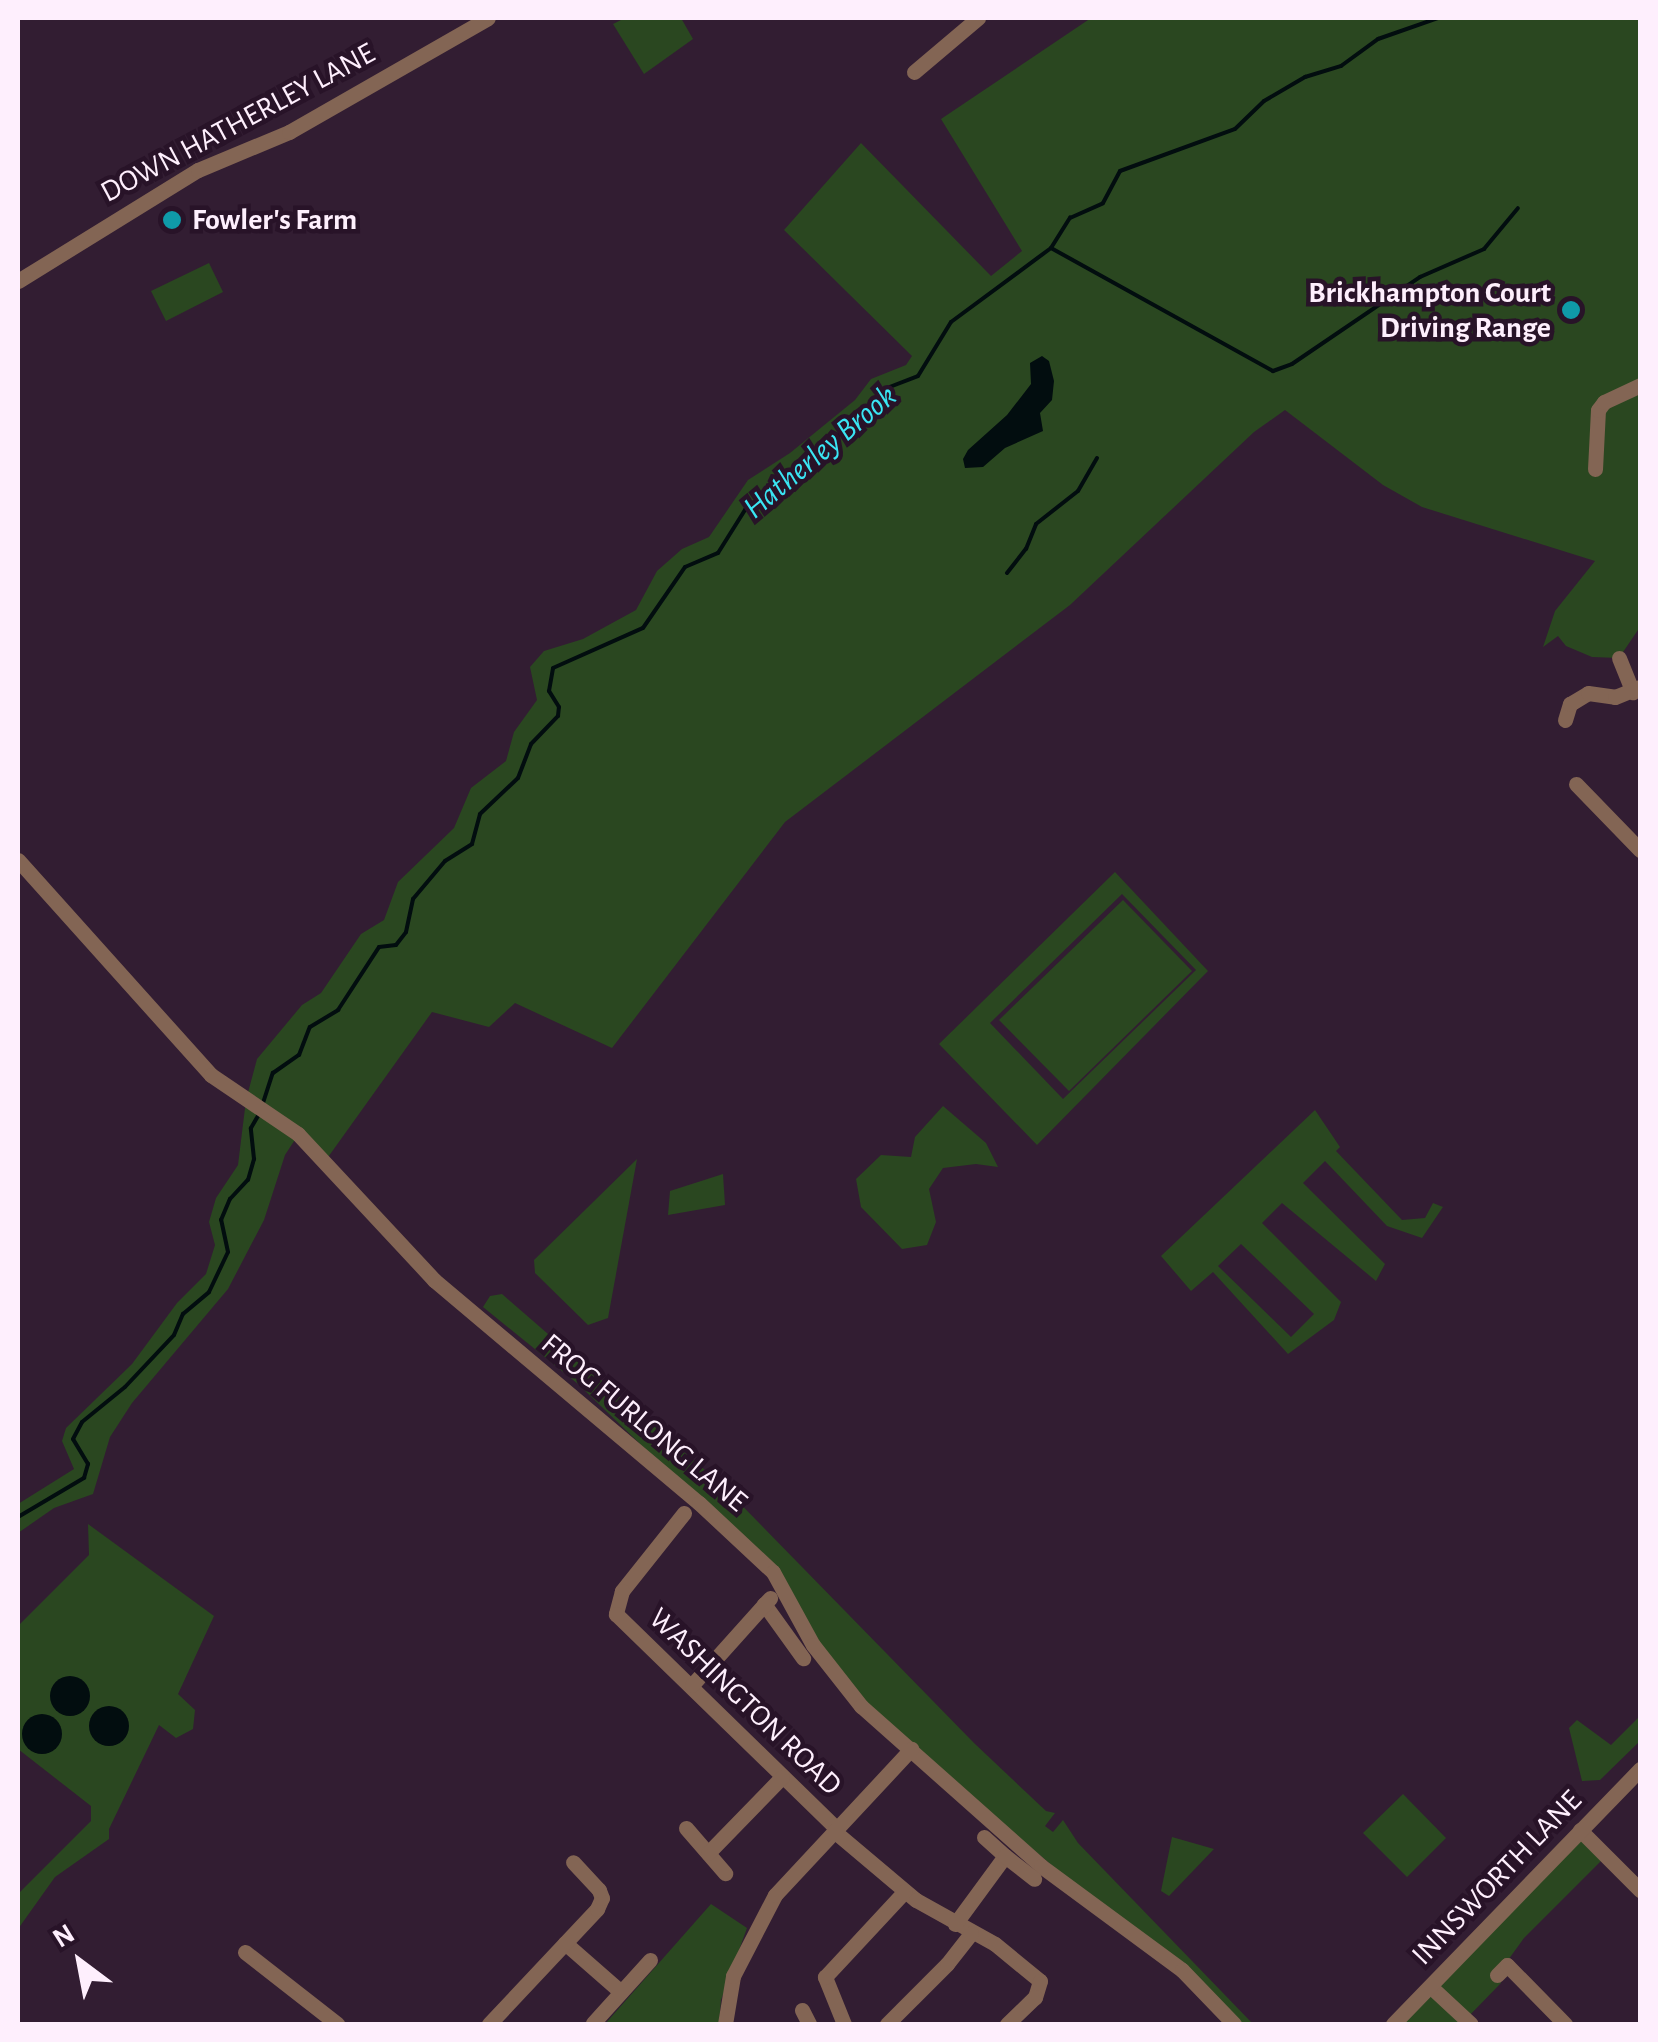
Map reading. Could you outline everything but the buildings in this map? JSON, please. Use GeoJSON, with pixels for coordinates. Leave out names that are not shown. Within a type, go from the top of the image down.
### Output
{"type":"FeatureCollection","features":[{"type":"Feature","properties":{"kind":"street","name":"DOWN HATHERLEY LANE"},"geometry":{"type":"LineString","coordinates":[[18,281],[198,170],[316,118],[442,40],[488,18]]}},
{"type":"Feature","properties":{"kind":"street"},"geometry":{"type":"LineString","coordinates":[[914,72],[978,18]]}},
{"type":"Feature","properties":{"kind":"street"},"geometry":{"type":"LineString","coordinates":[[1595,469],[1598,410],[1604,402],[1640,385]]}},
{"type":"Feature","properties":{"kind":"street"},"geometry":{"type":"LineString","coordinates":[[1566,707],[1588,693],[1615,697],[1637,689],[1619,658]]}},
{"type":"Feature","properties":{"kind":"street"},"geometry":{"type":"LineString","coordinates":[[1585,788],[1640,850]]}},
{"type":"Feature","properties":{"kind":"street","name":"FROG FURLONG LANE"},"geometry":{"type":"LineString","coordinates":[[18,860],[211,1076],[270,1115],[326,1160],[459,1302],[699,1502],[773,1572],[839,1683],[1041,1866],[1182,1970],[1234,2024]]}},
{"type":"Feature","properties":{"kind":"street","name":"WASHINGTON ROAD"},"geometry":{"type":"LineString","coordinates":[[685,1514],[622,1591],[616,1614],[835,1830],[904,1891],[995,1944],[1040,1982],[1035,1996],[1006,2024]]}},
{"type":"Feature","properties":{"kind":"street"},"geometry":{"type":"LineString","coordinates":[[692,1685],[767,1601],[803,1658]]}},
{"type":"Feature","properties":{"kind":"street"},"geometry":{"type":"LineString","coordinates":[[725,2024],[734,1976],[775,1895],[911,1749]]}},
{"type":"Feature","properties":{"kind":"street","name":"INNSWORTH LANE"},"geometry":{"type":"LineString","coordinates":[[1393,2024],[1640,1769]]}},
{"type":"Feature","properties":{"kind":"street"},"geometry":{"type":"LineString","coordinates":[[708,1853],[782,1777]]}},
{"type":"Feature","properties":{"kind":"street"},"geometry":{"type":"LineString","coordinates":[[686,1828],[725,1873]]}},
{"type":"Feature","properties":{"kind":"street"},"geometry":{"type":"LineString","coordinates":[[1580,1830],[1640,1890]]}},
{"type":"Feature","properties":{"kind":"street"},"geometry":{"type":"LineString","coordinates":[[984,1837],[1034,1880]]}},
{"type":"Feature","properties":{"kind":"street"},"geometry":{"type":"LineString","coordinates":[[955,1924],[1005,1856]]}},
{"type":"Feature","properties":{"kind":"street"},"geometry":{"type":"LineString","coordinates":[[489,2024],[602,1898],[572,1862]]}},
{"type":"Feature","properties":{"kind":"street"},"geometry":{"type":"LineString","coordinates":[[844,2024],[825,1977],[904,1891]]}},
{"type":"Feature","properties":{"kind":"street"},"geometry":{"type":"LineString","coordinates":[[887,2024],[947,1964],[971,1933]]}},
{"type":"Feature","properties":{"kind":"street"},"geometry":{"type":"LineString","coordinates":[[565,1943],[621,1992]]}},
{"type":"Feature","properties":{"kind":"street"},"geometry":{"type":"LineString","coordinates":[[245,1952],[337,2024]]}},
{"type":"Feature","properties":{"kind":"street"},"geometry":{"type":"LineString","coordinates":[[593,2023],[650,1960]]}},
{"type":"Feature","properties":{"kind":"street"},"geometry":{"type":"LineString","coordinates":[[1497,1975],[1507,1965],[1565,2024]]}},
{"type":"Feature","properties":{"kind":"street"},"geometry":{"type":"LineString","coordinates":[[1431,1987],[1471,2024]]}},
{"type":"Feature","properties":{"kind":"green space"},"geometry":{"type":"Polygon","coordinates":[[[625,18],[681,18],[693,39],[644,74],[613,24],[625,18]]]}},
{"type":"Feature","properties":{"kind":"green space"},"geometry":{"type":"Polygon","coordinates":[[[1091,18],[1640,18],[1640,627],[1619,658],[1592,657],[1566,646],[1558,636],[1543,647],[1555,611],[1595,561],[1422,507],[1383,485],[1285,410],[1254,432],[1070,605],[785,822],[612,1048],[515,1003],[489,1027],[432,1012],[326,1160],[298,1135],[285,1155],[264,1220],[228,1289],[132,1403],[110,1437],[93,1494],[54,1508],[18,1533],[18,1504],[74,1469],[62,1441],[66,1428],[132,1364],[177,1303],[206,1274],[215,1245],[209,1222],[216,1198],[238,1165],[246,1100],[257,1059],[302,1005],[321,993],[361,934],[384,920],[398,882],[454,828],[471,788],[506,761],[514,732],[537,700],[530,667],[544,651],[583,639],[636,610],[657,571],[682,549],[709,537],[748,480],[790,453],[855,400],[871,379],[906,365],[912,356],[784,230],[861,143],[991,276],[1022,251],[941,119],[1091,18]]]}},
{"type":"Feature","properties":{"kind":"green space"},"geometry":{"type":"Polygon","coordinates":[[[209,263],[223,292],[166,321],[151,291],[209,263]]]}},
{"type":"Feature","properties":{"kind":"green space"},"geometry":{"type":"Polygon","coordinates":[[[1115,872],[1208,971],[1037,1145],[939,1044],[1115,872]],[[1122,894],[990,1023],[1063,1099],[1196,970],[1122,894]]]}},
{"type":"Feature","properties":{"kind":"green space"},"geometry":{"type":"Polygon","coordinates":[[[1123,900],[1192,971],[1069,1091],[999,1020],[1123,900]]]}},
{"type":"Feature","properties":{"kind":"green space"},"geometry":{"type":"Polygon","coordinates":[[[943,1106],[986,1143],[998,1167],[976,1164],[943,1168],[929,1189],[936,1222],[927,1245],[902,1249],[861,1207],[856,1179],[881,1155],[911,1157],[915,1137],[943,1106]]]}},
{"type":"Feature","properties":{"kind":"green space"},"geometry":{"type":"Polygon","coordinates":[[[1315,1110],[1340,1147],[1336,1151],[1402,1220],[1425,1218],[1433,1203],[1443,1207],[1422,1238],[1387,1226],[1325,1161],[1303,1183],[1385,1264],[1376,1281],[1282,1203],[1262,1223],[1341,1302],[1334,1320],[1288,1354],[1213,1272],[1191,1291],[1161,1256],[1315,1110]],[[1241,1244],[1218,1266],[1291,1337],[1314,1314],[1241,1244]]]}},
{"type":"Feature","properties":{"kind":"green space"},"geometry":{"type":"Polygon","coordinates":[[[637,1159],[608,1318],[588,1325],[535,1273],[534,1260],[637,1159]]]}},
{"type":"Feature","properties":{"kind":"green space"},"geometry":{"type":"Polygon","coordinates":[[[723,1174],[725,1205],[668,1215],[670,1191],[723,1174]]]}},
{"type":"Feature","properties":{"kind":"green space"},"geometry":{"type":"Polygon","coordinates":[[[502,1294],[721,1484],[974,1743],[1046,1811],[1055,1813],[1045,1826],[1053,1832],[1063,1820],[1078,1843],[1253,2024],[1234,2024],[1121,1923],[861,1706],[773,1572],[578,1384],[483,1307],[490,1296],[502,1294]]]}},
{"type":"Feature","properties":{"kind":"green space"},"geometry":{"type":"Polygon","coordinates":[[[88,1524],[214,1616],[178,1694],[195,1710],[193,1729],[176,1738],[159,1725],[109,1829],[109,1839],[55,1877],[18,1929],[18,1894],[91,1821],[91,1806],[18,1749],[18,1626],[89,1555],[88,1524]]]}},
{"type":"Feature","properties":{"kind":"green space"},"geometry":{"type":"Polygon","coordinates":[[[1640,1716],[1640,1741],[1600,1780],[1582,1781],[1569,1728],[1577,1720],[1611,1745],[1640,1716]]]}},
{"type":"Feature","properties":{"kind":"green space"},"geometry":{"type":"Polygon","coordinates":[[[1403,1794],[1446,1838],[1407,1877],[1363,1833],[1403,1794]]]}},
{"type":"Feature","properties":{"kind":"green space"},"geometry":{"type":"Polygon","coordinates":[[[1580,1830],[1606,1856],[1524,1938],[1498,1974],[1501,1983],[1466,2019],[1471,2024],[1393,2024],[1580,1830]]]}},
{"type":"Feature","properties":{"kind":"green space"},"geometry":{"type":"Polygon","coordinates":[[[1172,1837],[1214,1849],[1169,1896],[1161,1891],[1172,1837]]]}},
{"type":"Feature","properties":{"kind":"green space"},"geometry":{"type":"Polygon","coordinates":[[[711,1904],[747,1928],[721,2000],[719,2024],[605,2024],[711,1904]]]}},
{"type":"Feature","properties":{"kind":"shaded area"},"geometry":{"type":"Polygon","coordinates":[[[1042,356],[1049,361],[1054,381],[1052,400],[1040,413],[1043,431],[1005,448],[983,467],[965,468],[963,459],[968,450],[1007,415],[1031,384],[1030,363],[1042,356]]]}},
{"type":"Feature","properties":{"kind":"shaded area"},"geometry":{"type":"Polygon","coordinates":[[[70,1676],[84,1682],[90,1696],[84,1710],[70,1716],[56,1710],[50,1696],[56,1682],[70,1676]]]}},
{"type":"Feature","properties":{"kind":"shaded area"},"geometry":{"type":"Polygon","coordinates":[[[109,1706],[123,1712],[129,1726],[123,1740],[109,1746],[95,1740],[89,1726],[95,1712],[109,1706]]]}},
{"type":"Feature","properties":{"kind":"shaded area"},"geometry":{"type":"Polygon","coordinates":[[[42,1714],[56,1720],[62,1734],[56,1748],[42,1754],[28,1748],[22,1734],[28,1720],[42,1714]]]}},
{"type":"Feature","properties":{"kind":"waterway","name":"Hatherley Brook"},"geometry":{"type":"LineString","coordinates":[[262,1106],[273,1073],[299,1055],[310,1027],[338,1010],[379,947],[396,945],[406,932],[413,899],[445,861],[472,844],[480,814],[518,778],[531,744],[558,716],[559,707],[549,691],[553,668],[643,628],[685,567],[718,553],[745,510],[863,415],[887,388],[918,376],[951,322],[1051,248],[1070,218],[1103,203],[1120,171],[1235,129],[1264,101],[1305,77],[1341,66],[1378,39],[1438,18]]}},
{"type":"Feature","properties":{"kind":"waterway"},"geometry":{"type":"LineString","coordinates":[[1051,248],[1273,371],[1292,364],[1420,277],[1484,249],[1518,208]]}},
{"type":"Feature","properties":{"kind":"waterway"},"geometry":{"type":"LineString","coordinates":[[1007,573],[1026,549],[1036,524],[1078,491],[1097,458]]}},
{"type":"Feature","properties":{"kind":"waterway","name":"Hatherley Brook"},"geometry":{"type":"LineString","coordinates":[[18,1517],[84,1478],[88,1464],[73,1439],[82,1422],[125,1387],[174,1335],[183,1314],[209,1292],[228,1252],[221,1220],[230,1199],[248,1180],[254,1159],[251,1128],[259,1114]]}},
{"type":"Feature","properties":{"kind":"place","name":"Fowler's Farm"},"geometry":{"type":"Point","coordinates":[172,220]}},
{"type":"Feature","properties":{"kind":"place","name":"Brickhampton Court Driving Range"},"geometry":{"type":"Point","coordinates":[1571,310]}}]}
